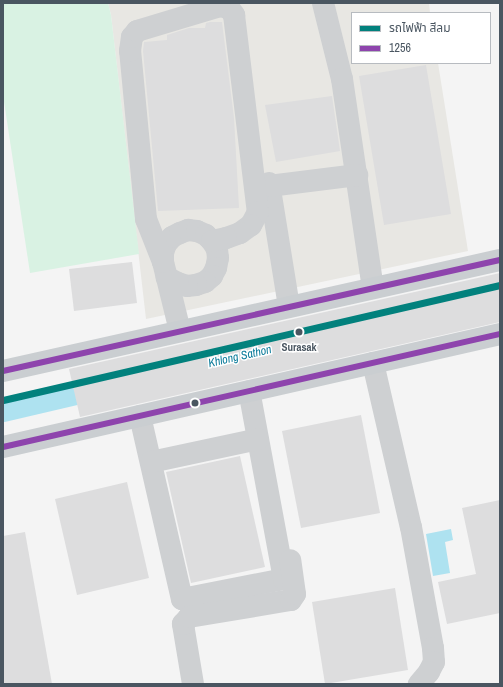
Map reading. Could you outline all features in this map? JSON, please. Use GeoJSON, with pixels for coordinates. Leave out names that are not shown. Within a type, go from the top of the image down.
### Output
{"type":"FeatureCollection","features":[{"type":"Feature","properties":{"kind":"main road"},"geometry":{"type":"LineString","coordinates":[[3,371],[500,260]]}},
{"type":"Feature","properties":{"kind":"main road"},"geometry":{"type":"LineString","coordinates":[[3,447],[500,334]]}},
{"type":"Feature","properties":{"kind":"lane"},"geometry":{"type":"LineString","coordinates":[[242,3],[243,24],[289,306]]}},
{"type":"Feature","properties":{"kind":"lane"},"geometry":{"type":"LineString","coordinates":[[323,3],[342,79],[373,288]]}},
{"type":"Feature","properties":{"kind":"lane"},"geometry":{"type":"LineString","coordinates":[[180,331],[164,269],[146,219],[130,51],[132,37],[137,31],[220,6],[229,8],[234,15],[258,212],[251,225],[240,233],[212,241]]}},
{"type":"Feature","properties":{"kind":"lane"},"geometry":{"type":"LineString","coordinates":[[270,186],[357,175]]}},
{"type":"Feature","properties":{"kind":"lane"},"geometry":{"type":"LineString","coordinates":[[197,231],[206,235],[217,249],[218,258],[214,272],[205,282],[187,286],[178,283],[164,269],[163,253],[166,244],[172,237],[180,232],[197,231]]}},
{"type":"Feature","properties":{"kind":"lane"},"geometry":{"type":"LineString","coordinates":[[373,363],[411,527],[433,648],[434,662],[427,676],[419,684]]}},
{"type":"Feature","properties":{"kind":"lane"},"geometry":{"type":"LineString","coordinates":[[140,416],[182,599],[284,579],[258,439],[253,390]]}},
{"type":"Feature","properties":{"kind":"lane"},"geometry":{"type":"LineString","coordinates":[[193,684],[183,624],[189,617],[290,600],[295,594],[253,390]]}},
{"type":"Feature","properties":{"kind":"lane"},"geometry":{"type":"LineString","coordinates":[[151,462],[258,439]]}},
{"type":"Feature","properties":{"kind":"shaded area"},"geometry":{"type":"Polygon","coordinates":[[[108,3],[429,3],[430,12],[351,12],[351,64],[438,64],[468,251],[146,319],[111,15],[108,3]]]}},
{"type":"Feature","properties":{"kind":"green space"},"geometry":{"type":"Polygon","coordinates":[[[3,3],[108,3],[111,15],[139,254],[30,273],[3,95],[3,3]]]}},
{"type":"Feature","properties":{"kind":"water"},"geometry":{"type":"Polygon","coordinates":[[[451,529],[453,540],[445,542],[450,573],[433,576],[426,534],[451,529]]]}},
{"type":"Feature","properties":{"kind":"building"},"geometry":{"type":"Polygon","coordinates":[[[222,22],[234,118],[239,208],[158,211],[143,51],[144,42],[167,40],[167,35],[189,28],[205,28],[206,23],[222,22]]]}},
{"type":"Feature","properties":{"kind":"building"},"geometry":{"type":"Polygon","coordinates":[[[426,65],[451,214],[384,225],[359,76],[426,65]]]}},
{"type":"Feature","properties":{"kind":"building"},"geometry":{"type":"Polygon","coordinates":[[[332,96],[340,151],[276,162],[265,105],[332,96]]]}},
{"type":"Feature","properties":{"kind":"building"},"geometry":{"type":"Polygon","coordinates":[[[132,262],[137,303],[74,311],[69,269],[132,262]]]}},
{"type":"Feature","properties":{"kind":"building"},"geometry":{"type":"Polygon","coordinates":[[[500,273],[500,322],[80,417],[69,369],[500,273]]]}},
{"type":"Feature","properties":{"kind":"building"},"geometry":{"type":"Polygon","coordinates":[[[361,415],[380,513],[301,528],[282,431],[361,415]]]}},
{"type":"Feature","properties":{"kind":"building"},"geometry":{"type":"Polygon","coordinates":[[[240,456],[265,567],[191,583],[166,472],[240,456]]]}},
{"type":"Feature","properties":{"kind":"building"},"geometry":{"type":"Polygon","coordinates":[[[127,482],[149,578],[77,595],[55,499],[127,482]]]}},
{"type":"Feature","properties":{"kind":"building"},"geometry":{"type":"Polygon","coordinates":[[[500,500],[500,613],[447,624],[438,582],[476,574],[462,508],[500,500]]]}},
{"type":"Feature","properties":{"kind":"building"},"geometry":{"type":"Polygon","coordinates":[[[25,532],[52,684],[4,684],[3,536],[25,532]]]}},
{"type":"Feature","properties":{"kind":"building"},"geometry":{"type":"Polygon","coordinates":[[[395,588],[408,670],[325,684],[312,602],[395,588]]]}},
{"type":"Feature","properties":{"kind":"waterway","name":"Khlong Sathon"},"geometry":{"type":"LineString","coordinates":[[3,411],[102,388]]}},
{"type":"Feature","properties":{"kind":"metro line","name":"สีลม"},"geometry":{"type":"LineString","coordinates":[[3,400],[500,285]]}},
{"type":"Feature","properties":{"kind":"transit line","name":"1256"},"geometry":{"type":"LineString","coordinates":[[3,371],[500,260]]}},
{"type":"Feature","properties":{"kind":"transit line","name":"1256"},"geometry":{"type":"LineString","coordinates":[[3,447],[500,334]]}},
{"type":"Feature","properties":{"kind":"place","name":"Surasak"},"geometry":{"type":"Point","coordinates":[299,332]}}]}
